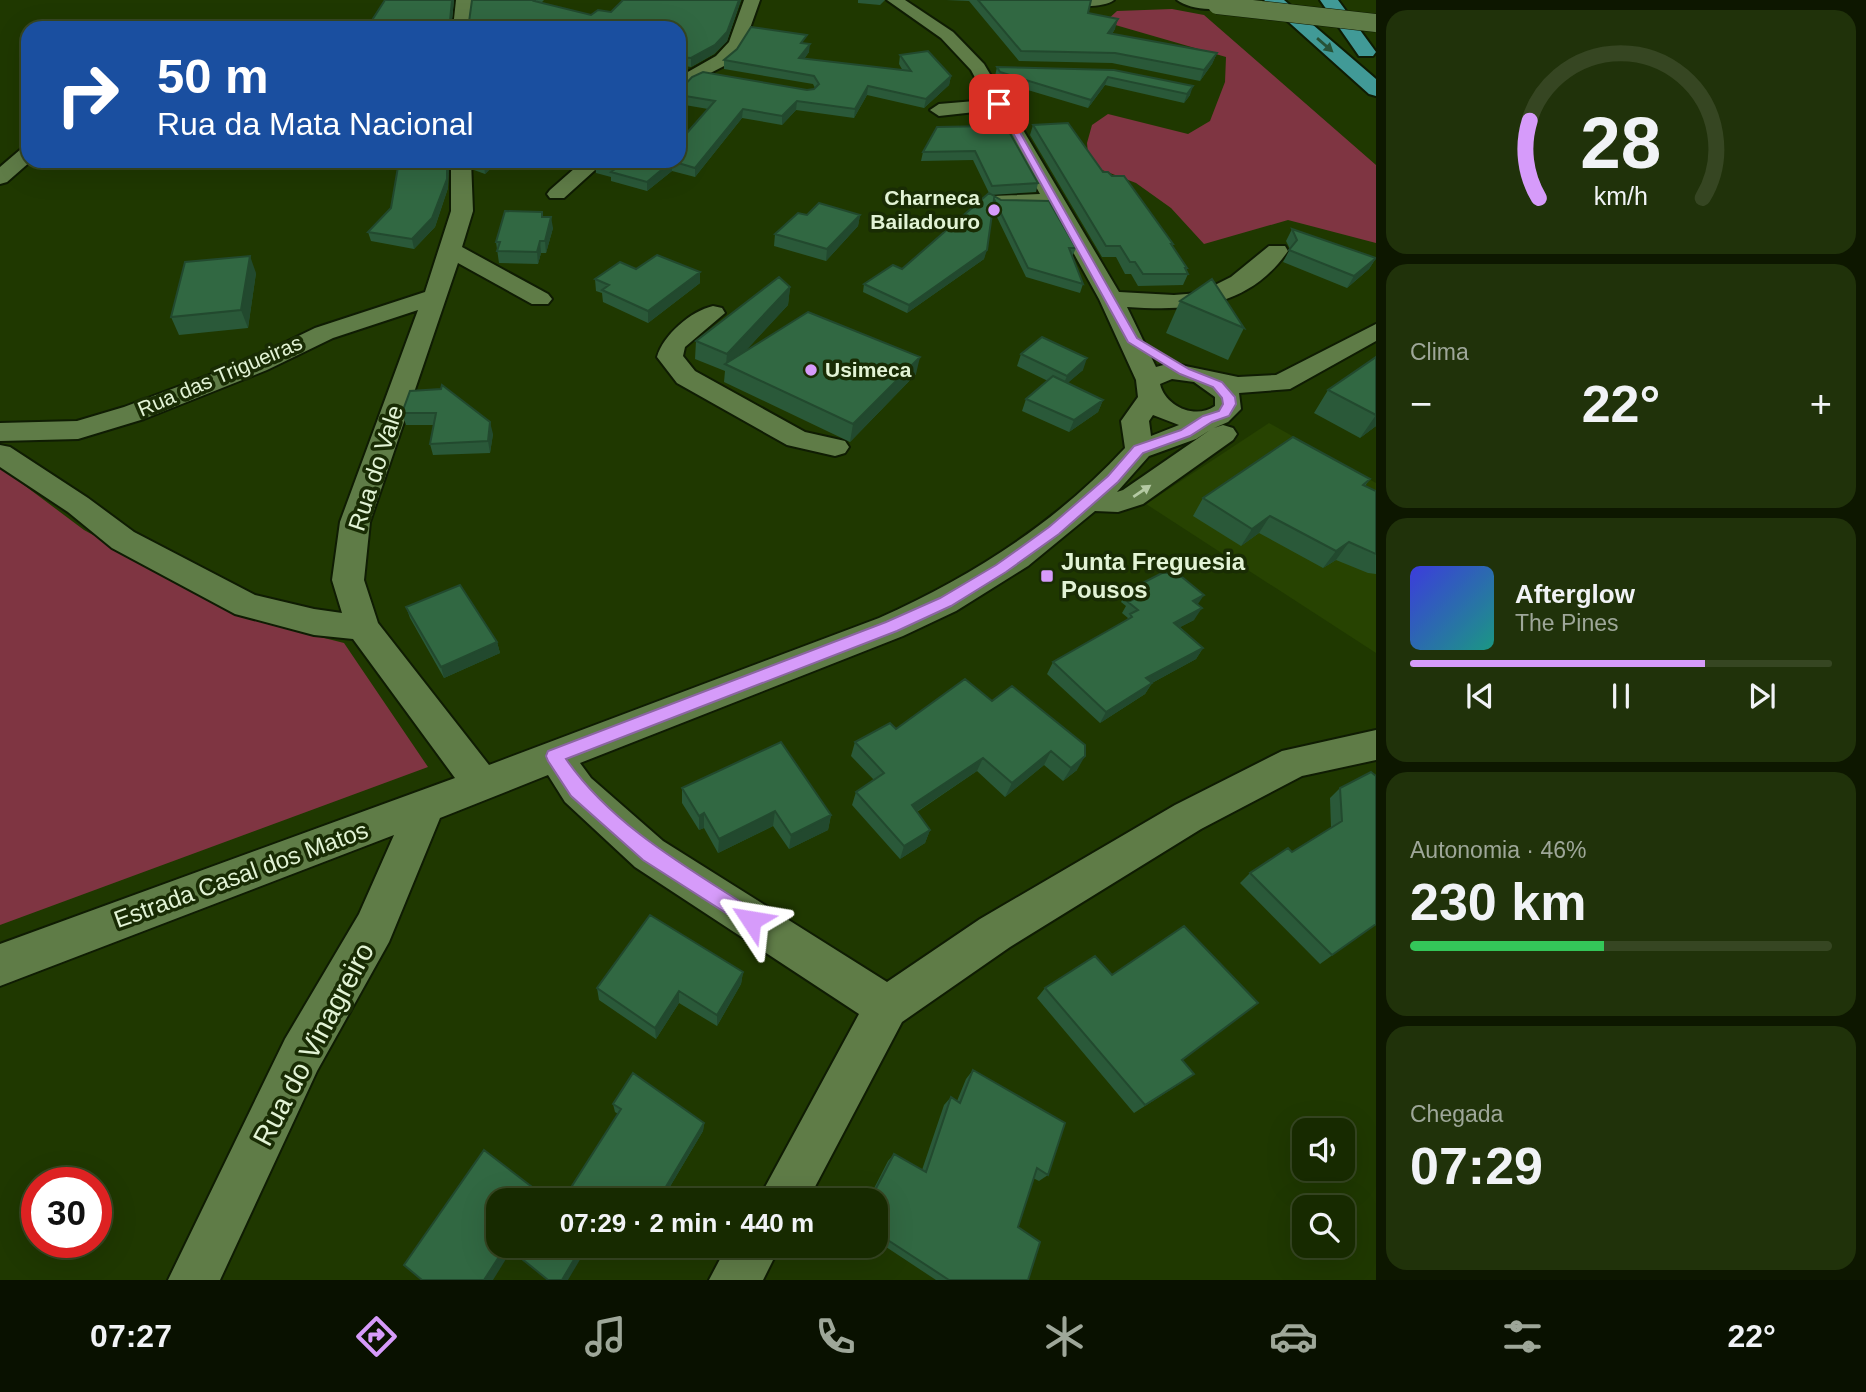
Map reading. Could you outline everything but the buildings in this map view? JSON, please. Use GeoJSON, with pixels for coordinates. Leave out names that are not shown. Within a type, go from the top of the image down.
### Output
{"type":"FeatureCollection","features":[{"type":"Feature","properties":{"kind":"highway"},"geometry":{"type":"LineString","coordinates":[[1273,0],[1376,90]]}},
{"type":"Feature","properties":{"kind":"highway"},"geometry":{"type":"LineString","coordinates":[[1329,0],[1345,26],[1376,64]]}},
{"type":"Feature","properties":{"kind":"highway"},"geometry":{"type":"LineString","coordinates":[[1350,0],[1376,35]]}},
{"type":"Feature","properties":{"kind":"street"},"geometry":{"type":"LineString","coordinates":[[462,21],[464,0]]}},
{"type":"Feature","properties":{"kind":"street"},"geometry":{"type":"LineString","coordinates":[[686,80],[722,60],[737,44],[752,0]]}},
{"type":"Feature","properties":{"kind":"street"},"geometry":{"type":"LineString","coordinates":[[895,0],[947,35],[978,68],[1111,299],[1132,340],[1145,400],[1149,447]]}},
{"type":"Feature","properties":{"kind":"street"},"geometry":{"type":"LineString","coordinates":[[1068,0],[1106,0]]}},
{"type":"Feature","properties":{"kind":"street"},"geometry":{"type":"LineString","coordinates":[[1185,0],[1376,23]]}},
{"type":"Feature","properties":{"kind":"street"},"geometry":{"type":"LineString","coordinates":[[978,68],[1000,69]]}},
{"type":"Feature","properties":{"kind":"street"},"geometry":{"type":"LineString","coordinates":[[699,72],[726,77]]}},
{"type":"Feature","properties":{"kind":"street"},"geometry":{"type":"LineString","coordinates":[[939,110],[999,104]]}},
{"type":"Feature","properties":{"kind":"street"},"geometry":{"type":"LineString","coordinates":[[0,177],[21,159]]}},
{"type":"Feature","properties":{"kind":"street","name":"Rua do Vale"},"geometry":{"type":"LineString","coordinates":[[461,168],[462,211],[436,296],[355,522],[348,580],[363,628],[481,784]]}},
{"type":"Feature","properties":{"kind":"street"},"geometry":{"type":"LineString","coordinates":[[557,194],[587,168]]}},
{"type":"Feature","properties":{"kind":"street"},"geometry":{"type":"LineString","coordinates":[[999,200],[1055,201]]}},
{"type":"Feature","properties":{"kind":"street"},"geometry":{"type":"LineString","coordinates":[[451,250],[540,299]]}},
{"type":"Feature","properties":{"kind":"street"},"geometry":{"type":"LineString","coordinates":[[1111,299],[1193,301],[1210,296],[1261,269],[1278,251]]}},
{"type":"Feature","properties":{"kind":"street","name":"Rua das Trigueiras"},"geometry":{"type":"LineString","coordinates":[[0,432],[78,430],[134,413],[258,365],[324,332],[436,296]]}},
{"type":"Feature","properties":{"kind":"street"},"geometry":{"type":"LineString","coordinates":[[713,313],[673,345],[670,357],[679,371],[797,439],[835,447]]}},
{"type":"Feature","properties":{"kind":"street"},"geometry":{"type":"LineString","coordinates":[[1145,400],[1160,373],[1197,375],[1238,385],[1281,383],[1376,331]]}},
{"type":"Feature","properties":{"kind":"street"},"geometry":{"type":"LineString","coordinates":[[1132,340],[1224,391],[1228,397],[1218,415]]}},
{"type":"Feature","properties":{"kind":"street"},"geometry":{"type":"LineString","coordinates":[[1149,447],[1186,433],[1218,415],[1266,398],[1274,393],[1281,383]]}},
{"type":"Feature","properties":{"kind":"street"},"geometry":{"type":"LineString","coordinates":[[1145,400],[1181,417],[1218,415]]}},
{"type":"Feature","properties":{"kind":"street"},"geometry":{"type":"LineString","coordinates":[[1089,501],[1118,502],[1133,497],[1227,431],[1228,428],[1218,415]]}},
{"type":"Feature","properties":{"kind":"street"},"geometry":{"type":"LineString","coordinates":[[1149,447],[1188,457]]}},
{"type":"Feature","properties":{"kind":"street","name":"Estrada Casal dos Matos"},"geometry":{"type":"LineString","coordinates":[[0,965],[426,806],[891,627],[945,602],[1017,558],[1089,501],[1149,447]]}},
{"type":"Feature","properties":{"kind":"street"},"geometry":{"type":"LineString","coordinates":[[0,454],[78,505],[123,540],[246,604],[314,622],[363,628]]}},
{"type":"Feature","properties":{"kind":"street"},"geometry":{"type":"LineString","coordinates":[[789,1188],[887,1007],[995,933],[1188,817],[1295,762],[1376,745]]}},
{"type":"Feature","properties":{"kind":"street"},"geometry":{"type":"LineString","coordinates":[[555,756],[578,790],[649,854],[887,1007]]}},
{"type":"Feature","properties":{"kind":"street","name":"Rua do Vinagreiro"},"geometry":{"type":"LineString","coordinates":[[194,1280],[301,1055],[374,928],[426,806]]}},
{"type":"Feature","properties":{"kind":"street"},"geometry":{"type":"LineString","coordinates":[[735,1280],[748,1258]]}},
{"type":"Feature","properties":{"kind":"shaded area"},"geometry":{"type":"Polygon","coordinates":[[[1172,9],[1204,15],[1376,165],[1376,243],[1288,220],[1204,244],[1171,208],[1136,183],[1089,165],[1087,143],[1092,125],[1108,114],[1188,134],[1210,121],[1225,82],[1226,57],[1105,22],[1117,11],[1172,9]]]}},
{"type":"Feature","properties":{"kind":"shaded area"},"geometry":{"type":"Polygon","coordinates":[[[1269,423],[1376,483],[1376,653],[1146,504],[1269,423]]]}},
{"type":"Feature","properties":{"kind":"shaded area"},"geometry":{"type":"Polygon","coordinates":[[[0,467],[84,530],[245,618],[344,643],[428,767],[0,925],[0,467]]]}},
{"type":"Feature","properties":{"kind":"place","name":"Charneca Bailadouro"},"geometry":{"type":"Point","coordinates":[994,210]}},
{"type":"Feature","properties":{"kind":"place","name":"Usimeca"},"geometry":{"type":"Point","coordinates":[811,370]}},
{"type":"Feature","properties":{"kind":"place","name":"Junta Freguesia Pousos"},"geometry":{"type":"Point","coordinates":[1047,576]}},
{"type":"Feature","properties":{"kind":"route"},"geometry":{"type":"LineString","coordinates":[[751,920],[649,854],[578,790],[555,756],[891,627],[945,602],[1017,558],[1054,530],[1113,479],[1139,450],[1186,433],[1228,409],[1228,397],[1218,384],[1185,371],[1132,340],[999,104]]}}]}
